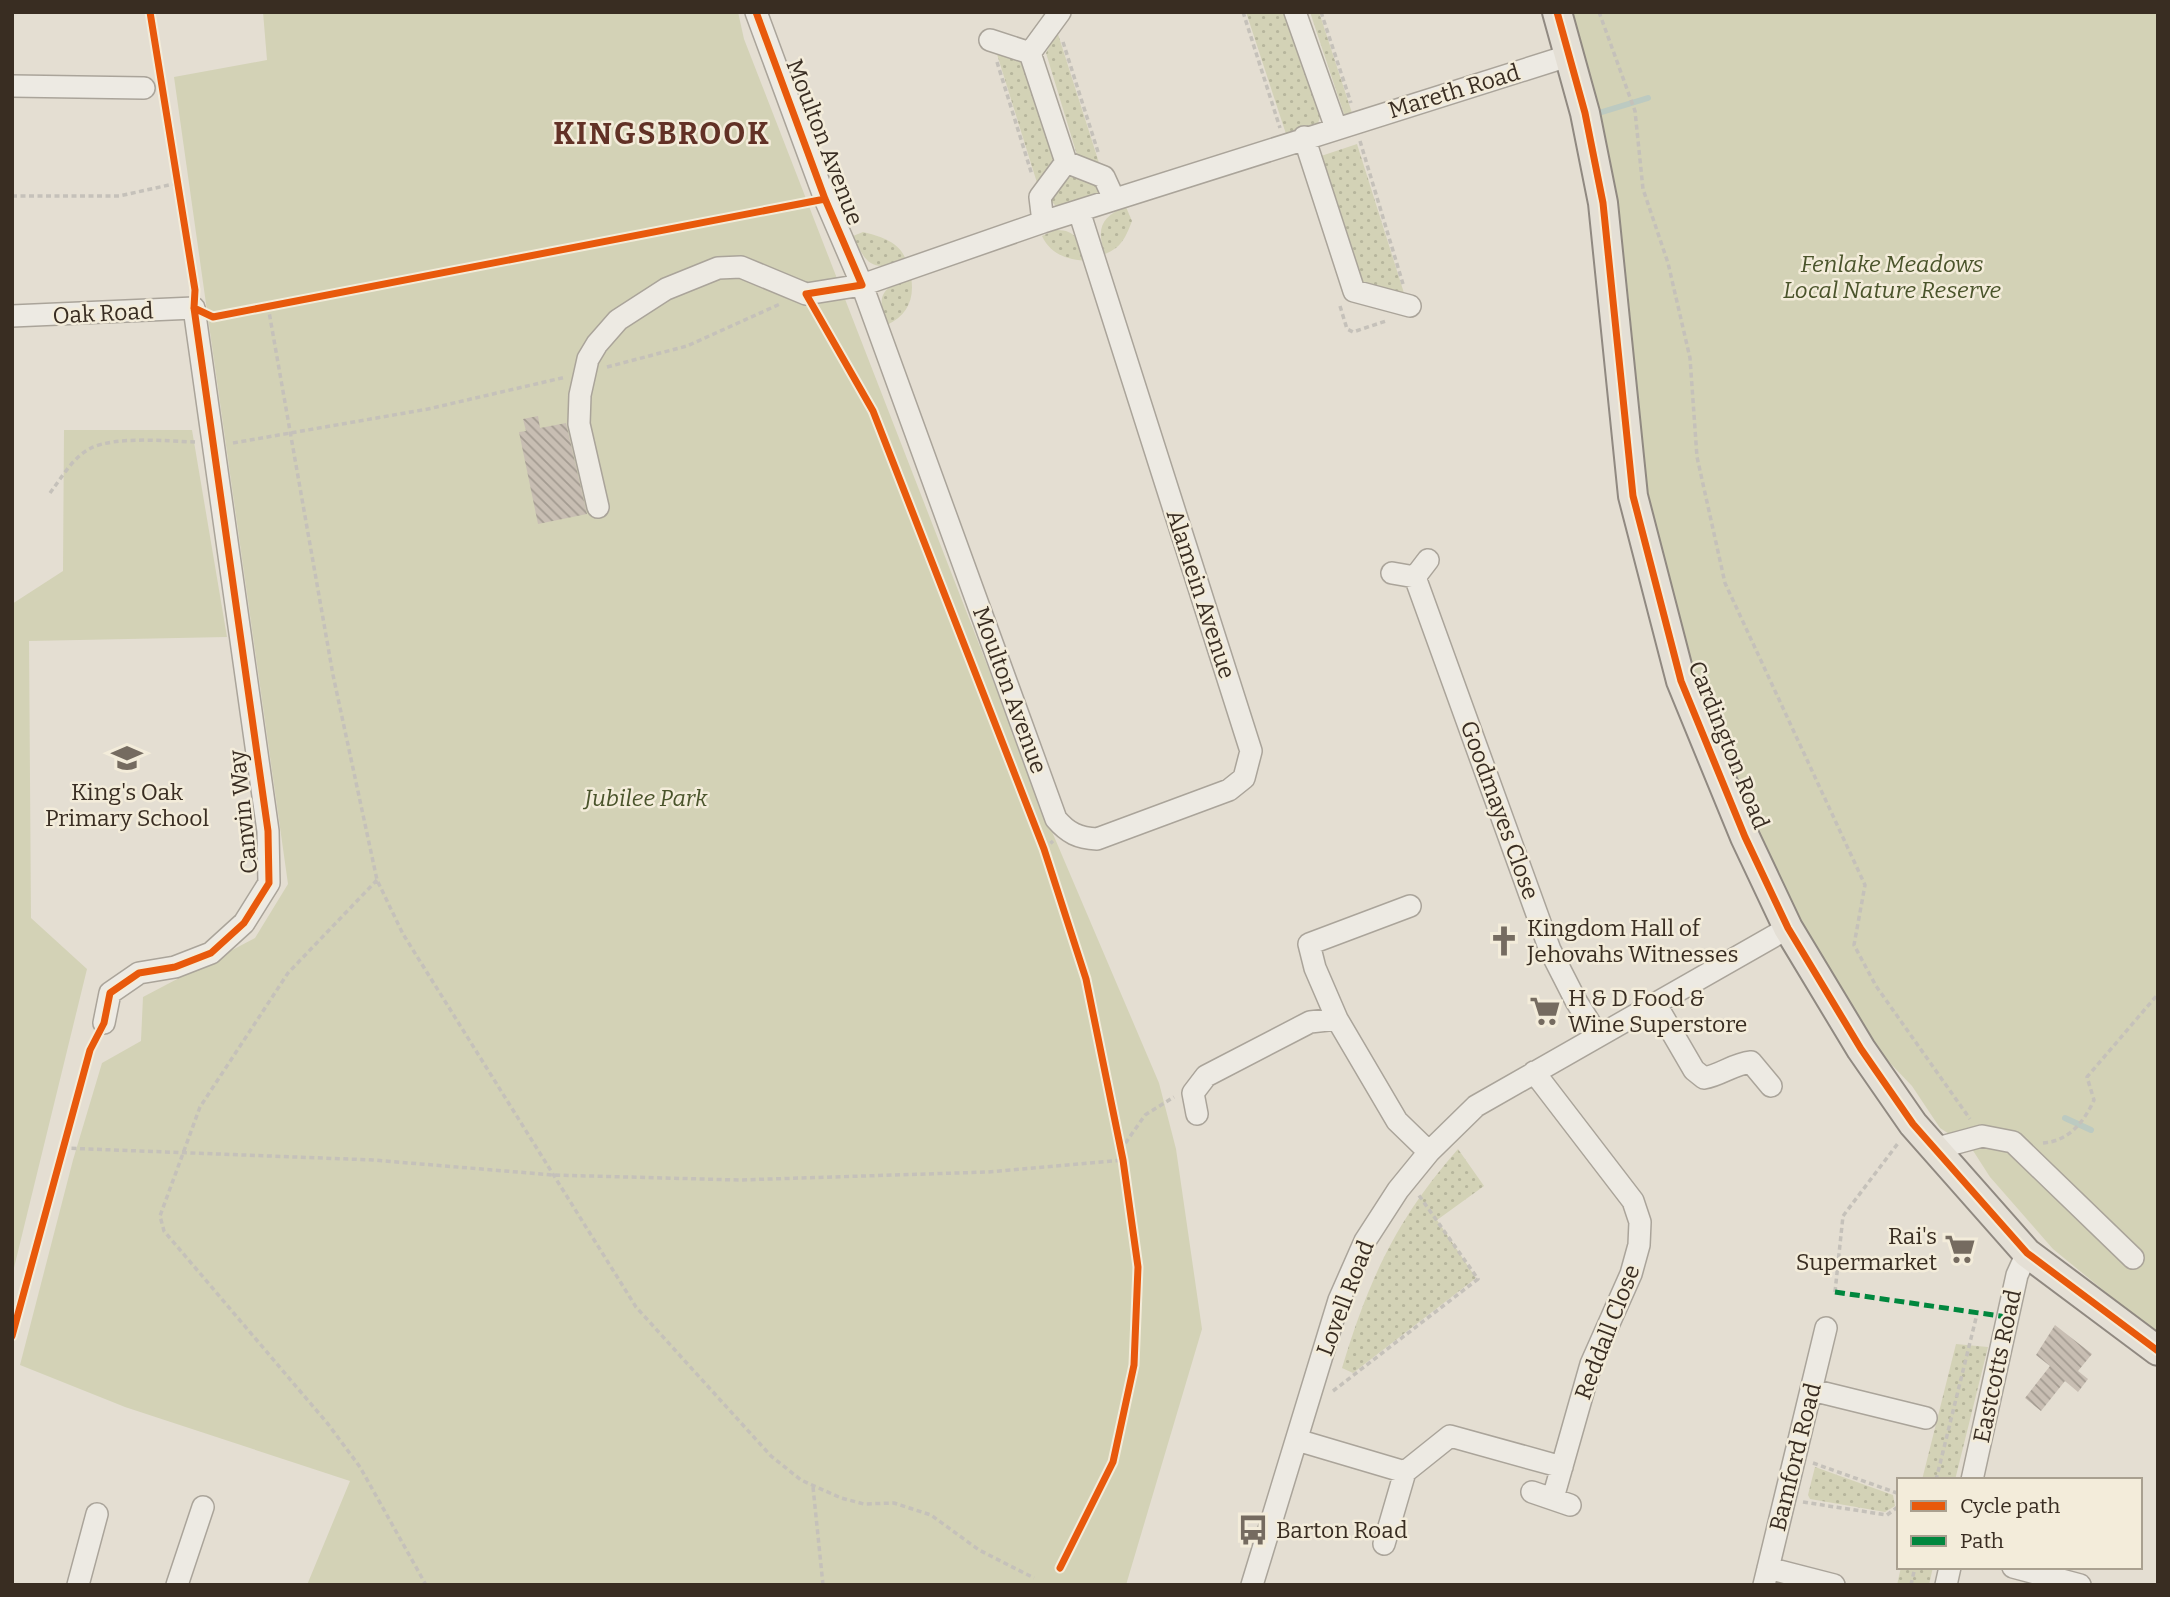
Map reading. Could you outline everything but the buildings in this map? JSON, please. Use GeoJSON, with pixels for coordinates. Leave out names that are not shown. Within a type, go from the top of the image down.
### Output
{"type":"FeatureCollection","features":[{"type":"Feature","properties":{"kind":"main road","name":"Cardington Road"},"geometry":{"type":"LineString","coordinates":[[1557,12],[1571,55],[1603,203],[1633,496],[1661,613],[1681,681],[1704,742],[1788,928],[1861,1049],[1913,1124],[2027,1253],[2158,1351]]}},
{"type":"Feature","properties":{"kind":"street","name":"Moulton Avenue"},"geometry":{"type":"LineString","coordinates":[[756,12],[825,198],[862,285],[1056,819]]}},
{"type":"Feature","properties":{"kind":"street"},"geometry":{"type":"LineString","coordinates":[[1295,12],[1336,128]]}},
{"type":"Feature","properties":{"kind":"street"},"geometry":{"type":"LineString","coordinates":[[1030,53],[1057,16]]}},
{"type":"Feature","properties":{"kind":"street"},"geometry":{"type":"LineString","coordinates":[[990,40],[1030,53]]}},
{"type":"Feature","properties":{"kind":"street"},"geometry":{"type":"LineString","coordinates":[[1030,53],[1066,162]]}},
{"type":"Feature","properties":{"kind":"street","name":"Mareth Road"},"geometry":{"type":"LineString","coordinates":[[806,293],[862,285],[1042,222],[1294,140],[1571,55]]}},
{"type":"Feature","properties":{"kind":"street"},"geometry":{"type":"LineString","coordinates":[[12,86],[144,89]]}},
{"type":"Feature","properties":{"kind":"street"},"geometry":{"type":"LineString","coordinates":[[1294,140],[1354,291],[1410,306]]}},
{"type":"Feature","properties":{"kind":"street"},"geometry":{"type":"LineString","coordinates":[[1066,162],[1104,177],[1114,199]]}},
{"type":"Feature","properties":{"kind":"street"},"geometry":{"type":"LineString","coordinates":[[1042,222],[1040,197],[1046,185],[1066,162]]}},
{"type":"Feature","properties":{"kind":"street","name":"Alamein Avenue"},"geometry":{"type":"LineString","coordinates":[[1056,819],[1066,831],[1081,838],[1097,839],[1229,790],[1244,778],[1251,751],[1079,211]]}},
{"type":"Feature","properties":{"kind":"street"},"geometry":{"type":"LineString","coordinates":[[598,507],[579,424],[584,373],[597,344],[618,320],[666,289],[718,268],[741,267],[806,293]]}},
{"type":"Feature","properties":{"kind":"street","name":"Oak Road"},"geometry":{"type":"LineString","coordinates":[[12,316],[194,308]]}},
{"type":"Feature","properties":{"kind":"street","name":"Canvin Way"},"geometry":{"type":"LineString","coordinates":[[104,1023],[110,993],[139,973],[175,967],[211,953],[244,923],[269,883],[268,831],[194,308]]}},
{"type":"Feature","properties":{"kind":"street","name":"Goodmayes Close"},"geometry":{"type":"LineString","coordinates":[[1392,573],[1421,569],[1550,950],[1576,1001],[1598,1036]]}},
{"type":"Feature","properties":{"kind":"street"},"geometry":{"type":"LineString","coordinates":[[1410,906],[1309,944],[1315,968],[1337,1019],[1396,1121],[1429,1152]]}},
{"type":"Feature","properties":{"kind":"street","name":"Lovell Road"},"geometry":{"type":"LineString","coordinates":[[1252,1585],[1339,1300],[1365,1241],[1407,1178],[1429,1152],[1476,1106],[1788,928]]}},
{"type":"Feature","properties":{"kind":"street"},"geometry":{"type":"LineString","coordinates":[[1655,1003],[1694,1070],[1704,1078],[1716,1076],[1737,1063],[1751,1062],[1771,1086]]}},
{"type":"Feature","properties":{"kind":"street"},"geometry":{"type":"LineString","coordinates":[[1197,1114],[1193,1093],[1206,1076],[1310,1022],[1337,1019]]}},
{"type":"Feature","properties":{"kind":"street","name":"Reddall Close"},"geometry":{"type":"LineString","coordinates":[[1532,1492],[1562,1502],[1562,1467],[1591,1364],[1631,1274],[1639,1245],[1640,1222],[1633,1201],[1534,1072]]}},
{"type":"Feature","properties":{"kind":"street"},"geometry":{"type":"LineString","coordinates":[[1934,1150],[1982,1136],[2013,1142],[2133,1258]]}},
{"type":"Feature","properties":{"kind":"street","name":"Eastcotts Road"},"geometry":{"type":"LineString","coordinates":[[1972,1478],[2017,1275],[2027,1253]]}},
{"type":"Feature","properties":{"kind":"street","name":"Bamford Road"},"geometry":{"type":"LineString","coordinates":[[1766,1576],[1826,1328]]}},
{"type":"Feature","properties":{"kind":"street"},"geometry":{"type":"LineString","coordinates":[[1812,1390],[1926,1418]]}},
{"type":"Feature","properties":{"kind":"street"},"geometry":{"type":"LineString","coordinates":[[1384,1544],[1405,1472],[1450,1436],[1562,1467]]}},
{"type":"Feature","properties":{"kind":"street"},"geometry":{"type":"LineString","coordinates":[[1297,1440],[1405,1472]]}},
{"type":"Feature","properties":{"kind":"street"},"geometry":{"type":"LineString","coordinates":[[177,1585],[203,1507]]}},
{"type":"Feature","properties":{"kind":"street"},"geometry":{"type":"LineString","coordinates":[[78,1585],[96,1514]]}},
{"type":"Feature","properties":{"kind":"street"},"geometry":{"type":"LineString","coordinates":[[2020,1569],[2080,1585]]}},
{"type":"Feature","properties":{"kind":"street"},"geometry":{"type":"LineString","coordinates":[[1766,1576],[1834,1585]]}},
{"type":"Feature","properties":{"kind":"path"},"geometry":{"type":"LineString","coordinates":[[1243,12],[1294,140]]}},
{"type":"Feature","properties":{"kind":"path"},"geometry":{"type":"LineString","coordinates":[[1321,12],[1357,121]]}},
{"type":"Feature","properties":{"kind":"path"},"geometry":{"type":"LineString","coordinates":[[1600,12],[1635,111],[1643,189],[1668,263],[1690,358],[1697,457],[1726,583],[1865,885],[1854,945],[1876,986],[1982,1136]]}},
{"type":"Feature","properties":{"kind":"path"},"geometry":{"type":"LineString","coordinates":[[176,171],[180,197]]}},
{"type":"Feature","properties":{"kind":"path"},"geometry":{"type":"LineString","coordinates":[[12,196],[119,196],[177,184]]}},
{"type":"Feature","properties":{"kind":"path"},"geometry":{"type":"LineString","coordinates":[[50,493],[70,466],[90,449],[110,442],[194,442],[214,446],[428,409],[687,346],[806,293]]}},
{"type":"Feature","properties":{"kind":"path"},"geometry":{"type":"LineString","coordinates":[[254,309],[282,303]]}},
{"type":"Feature","properties":{"kind":"path"},"geometry":{"type":"LineString","coordinates":[[268,306],[288,433],[333,675],[377,880],[403,934],[636,1307],[661,1338],[771,1456],[790,1473],[813,1487],[864,1504],[894,1503],[914,1507],[931,1515],[979,1550],[1034,1582],[1042,1569]]}},
{"type":"Feature","properties":{"kind":"path"},"geometry":{"type":"LineString","coordinates":[[1039,836],[1048,861]]}},
{"type":"Feature","properties":{"kind":"path"},"geometry":{"type":"LineString","coordinates":[[377,880],[288,973],[200,1107],[160,1216],[164,1231],[328,1424],[360,1467],[426,1585]]}},
{"type":"Feature","properties":{"kind":"path"},"geometry":{"type":"LineString","coordinates":[[2013,1142],[2020,1134],[2045,1144],[2067,1137],[2073,1131],[2086,1117],[2094,1100],[2087,1077],[2158,994]]}},
{"type":"Feature","properties":{"kind":"path"},"geometry":{"type":"LineString","coordinates":[[1125,1174],[1122,1148],[1145,1115],[1169,1098],[1193,1093]]}},
{"type":"Feature","properties":{"kind":"path"},"geometry":{"type":"LineString","coordinates":[[1835,1292],[1843,1216],[1913,1124]]}},
{"type":"Feature","properties":{"kind":"path"},"geometry":{"type":"LineString","coordinates":[[1118,1135],[1124,1160]]}},
{"type":"Feature","properties":{"kind":"path"},"geometry":{"type":"LineString","coordinates":[[60,1162],[67,1136]]}},
{"type":"Feature","properties":{"kind":"path"},"geometry":{"type":"LineString","coordinates":[[63,1148],[373,1160],[553,1175],[767,1179],[988,1172],[1124,1160]]}},
{"type":"Feature","properties":{"kind":"path"},"geometry":{"type":"LineString","coordinates":[[1309,1401],[1322,1399],[1478,1279],[1407,1178]]}},
{"type":"Feature","properties":{"kind":"path"},"geometry":{"type":"LineString","coordinates":[[1936,1478],[1977,1314]]}},
{"type":"Feature","properties":{"kind":"path"},"geometry":{"type":"LineString","coordinates":[[1811,1462],[1897,1493]]}},
{"type":"Feature","properties":{"kind":"path"},"geometry":{"type":"LineString","coordinates":[[813,1487],[823,1585]]}},
{"type":"Feature","properties":{"kind":"path"},"geometry":{"type":"LineString","coordinates":[[1800,1502],[1887,1515],[1897,1508]]}},
{"type":"Feature","properties":{"kind":"green space","name":"Jubilee Park"},"geometry":{"type":"Polygon","coordinates":[[[263,12],[738,12],[744,39],[1050,827],[1159,1083],[1176,1149],[1202,1329],[1126,1585],[307,1585],[350,1481],[125,1407],[20,1365],[73,1160],[102,1063],[141,1041],[143,997],[255,938],[288,884],[174,77],[267,60],[263,12]]]}},
{"type":"Feature","properties":{"kind":"green space"},"geometry":{"type":"Polygon","coordinates":[[[1246,12],[1288,12],[1322,112],[1318,123],[1286,134],[1246,12]]]}},
{"type":"Feature","properties":{"kind":"green space"},"geometry":{"type":"Polygon","coordinates":[[[1310,12],[1319,12],[1353,116],[1344,114],[1310,12]]]}},
{"type":"Feature","properties":{"kind":"green space","name":"Fenlake Meadows Local Nature Reserve"},"geometry":{"type":"Polygon","coordinates":[[[1569,12],[2158,12],[2158,1335],[2053,1249],[1990,1177],[1972,1149],[1940,1128],[1912,1086],[1868,1040],[1792,910],[1738,791],[1691,677],[1663,564],[1647,486],[1628,293],[1608,167],[1569,12]]]}},
{"type":"Feature","properties":{"kind":"green space"},"geometry":{"type":"Polygon","coordinates":[[[1057,31],[1101,169],[1077,155],[1046,53],[1057,31]]]}},
{"type":"Feature","properties":{"kind":"green space"},"geometry":{"type":"Polygon","coordinates":[[[996,51],[1019,59],[1029,68],[1056,160],[1038,186],[996,51]]]}},
{"type":"Feature","properties":{"kind":"green space"},"geometry":{"type":"Polygon","coordinates":[[[1357,144],[1404,293],[1362,285],[1321,156],[1357,144]]]}},
{"type":"Feature","properties":{"kind":"green space"},"geometry":{"type":"Polygon","coordinates":[[[1073,176],[1095,177],[1102,193],[1058,208],[1051,201],[1053,192],[1061,182],[1073,176]]]}},
{"type":"Feature","properties":{"kind":"green space"},"geometry":{"type":"Polygon","coordinates":[[[1126,207],[1132,221],[1128,232],[1119,245],[1105,254],[1101,237],[1103,224],[1111,215],[1126,207]]]}},
{"type":"Feature","properties":{"kind":"green space"},"geometry":{"type":"Polygon","coordinates":[[[1055,230],[1068,232],[1077,238],[1088,261],[1067,258],[1050,248],[1042,236],[1055,230]]]}},
{"type":"Feature","properties":{"kind":"green space"},"geometry":{"type":"Polygon","coordinates":[[[863,232],[895,245],[906,261],[886,266],[872,264],[853,236],[863,232]]]}},
{"type":"Feature","properties":{"kind":"green space"},"geometry":{"type":"Polygon","coordinates":[[[911,277],[912,293],[908,306],[900,317],[887,325],[882,306],[884,294],[893,285],[911,277]]]}},
{"type":"Feature","properties":{"kind":"green space"},"geometry":{"type":"Polygon","coordinates":[[[64,430],[192,430],[227,637],[29,641],[31,918],[87,969],[12,1276],[12,604],[63,571],[64,430]]]}},
{"type":"Feature","properties":{"kind":"green space"},"geometry":{"type":"Polygon","coordinates":[[[1458,1149],[1484,1186],[1437,1220],[1476,1278],[1353,1373],[1342,1368],[1363,1306],[1387,1252],[1418,1201],[1458,1149]]]}},
{"type":"Feature","properties":{"kind":"green space"},"geometry":{"type":"Polygon","coordinates":[[[1956,1344],[1988,1347],[1955,1478],[1922,1478],[1956,1344]]]}},
{"type":"Feature","properties":{"kind":"green space"},"geometry":{"type":"Polygon","coordinates":[[[1815,1467],[1893,1495],[1895,1506],[1885,1512],[1810,1499],[1808,1495],[1815,1467]]]}},
{"type":"Feature","properties":{"kind":"green space"},"geometry":{"type":"Polygon","coordinates":[[[1901,1569],[1933,1569],[1929,1585],[1897,1585],[1901,1569]]]}},
{"type":"Feature","properties":{"kind":"waterway"},"geometry":{"type":"LineString","coordinates":[[1602,112],[1648,98]]}},
{"type":"Feature","properties":{"kind":"waterway"},"geometry":{"type":"LineString","coordinates":[[2065,1118],[2091,1130]]}},
{"type":"Feature","properties":{"kind":"marked path"},"geometry":{"type":"LineString","coordinates":[[1835,1292],[2007,1317]]}},
{"type":"Feature","properties":{"kind":"cycle path"},"geometry":{"type":"LineString","coordinates":[[12,1336],[90,1050],[104,1023],[110,993],[139,973],[175,967],[211,953],[244,923],[269,883],[268,831],[194,308],[195,290],[150,12]]}},
{"type":"Feature","properties":{"kind":"cycle path"},"geometry":{"type":"LineString","coordinates":[[756,12],[825,199],[862,285],[806,294],[873,411],[1044,849],[1086,979],[1123,1160],[1138,1267],[1134,1365],[1113,1462],[1060,1568]]}},
{"type":"Feature","properties":{"kind":"cycle path"},"geometry":{"type":"LineString","coordinates":[[1557,12],[1585,113],[1603,203],[1633,496],[1681,681],[1745,837],[1788,928],[1861,1049],[1913,1124],[2027,1253],[2158,1351]]}},
{"type":"Feature","properties":{"kind":"cycle path"},"geometry":{"type":"LineString","coordinates":[[194,308],[213,317],[825,199]]}},
{"type":"Feature","properties":{"kind":"place","name":"King's Oak Primary School"},"geometry":{"type":"Point","coordinates":[127,758]}},
{"type":"Feature","properties":{"kind":"place","name":"Kingdom Hall of Jehovahs Witnesses"},"geometry":{"type":"Point","coordinates":[1504,941]}},
{"type":"Feature","properties":{"kind":"place","name":"H & D Food & Wine Superstore"},"geometry":{"type":"Point","coordinates":[1545,1011]}},
{"type":"Feature","properties":{"kind":"place","name":"Rai's Supermarket"},"geometry":{"type":"Point","coordinates":[1960,1249]}},
{"type":"Feature","properties":{"kind":"place","name":"Barton Road"},"geometry":{"type":"Point","coordinates":[1253,1530]}},
{"type":"Feature","properties":{"kind":"district","name":"KINGSBROOK"},"geometry":{"type":"Point","coordinates":[662,134]}}]}
